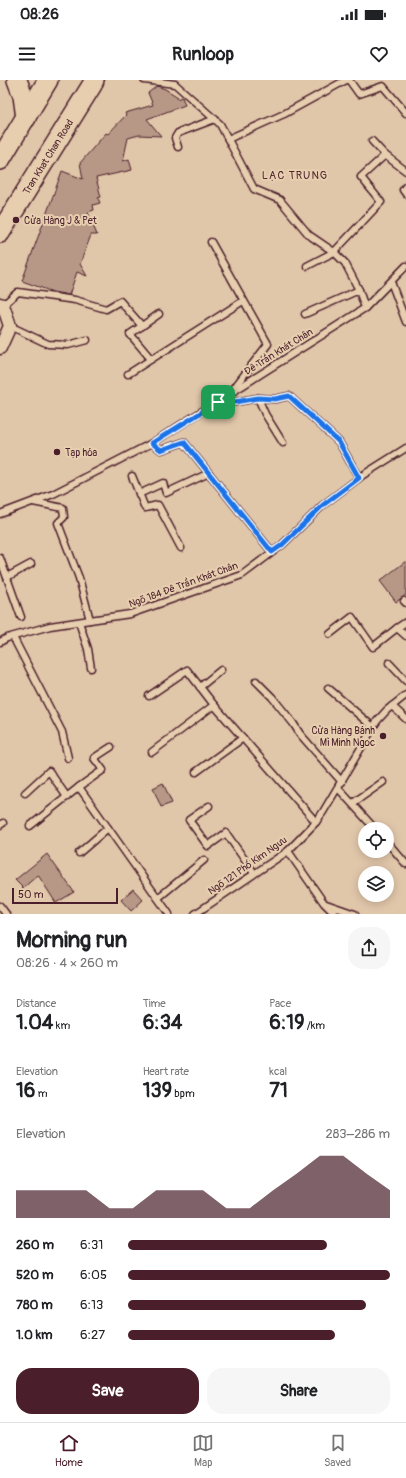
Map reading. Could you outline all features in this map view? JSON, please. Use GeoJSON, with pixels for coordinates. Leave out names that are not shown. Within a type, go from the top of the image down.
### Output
{"type":"FeatureCollection","features":[{"type":"Feature","properties":{"kind":"main road"},"geometry":{"type":"LineString","coordinates":[[17,80],[23,96],[26,118]]}},
{"type":"Feature","properties":{"kind":"main road"},"geometry":{"type":"LineString","coordinates":[[0,160],[48,80]]}},
{"type":"Feature","properties":{"kind":"main road","name":"Tran Khat Chan Road"},"geometry":{"type":"LineString","coordinates":[[0,233],[95,82]]}},
{"type":"Feature","properties":{"kind":"street"},"geometry":{"type":"LineString","coordinates":[[0,348],[10,326],[2,304]]}},
{"type":"Feature","properties":{"kind":"lane"},"geometry":{"type":"LineString","coordinates":[[144,80],[175,84],[220,124],[254,189],[280,200],[309,236],[334,252],[345,263],[359,290],[365,308]]}},
{"type":"Feature","properties":{"kind":"lane"},"geometry":{"type":"LineString","coordinates":[[228,139],[284,114],[347,80],[359,94],[383,86],[406,112]]}},
{"type":"Feature","properties":{"kind":"lane"},"geometry":{"type":"LineString","coordinates":[[178,147],[175,138],[178,133],[215,119]]}},
{"type":"Feature","properties":{"kind":"lane"},"geometry":{"type":"LineString","coordinates":[[372,140],[385,155],[406,171]]}},
{"type":"Feature","properties":{"kind":"lane"},"geometry":{"type":"LineString","coordinates":[[306,266],[334,252],[382,202],[361,177],[385,155]]}},
{"type":"Feature","properties":{"kind":"lane"},"geometry":{"type":"LineString","coordinates":[[406,186],[403,190],[406,194]]}},
{"type":"Feature","properties":{"kind":"lane"},"geometry":{"type":"LineString","coordinates":[[211,242],[268,344],[230,393]]}},
{"type":"Feature","properties":{"kind":"lane","name":"Đê Trần Khát Chân"},"geometry":{"type":"LineString","coordinates":[[0,514],[53,494],[152,443],[365,308],[406,266]]}},
{"type":"Feature","properties":{"kind":"lane"},"geometry":{"type":"LineString","coordinates":[[391,282],[406,322]]}},
{"type":"Feature","properties":{"kind":"lane"},"geometry":{"type":"LineString","coordinates":[[305,314],[359,290]]}},
{"type":"Feature","properties":{"kind":"lane"},"geometry":{"type":"LineString","coordinates":[[2,304],[18,292],[75,300],[106,309],[120,301],[142,326]]}},
{"type":"Feature","properties":{"kind":"lane"},"geometry":{"type":"LineString","coordinates":[[128,374],[243,301]]}},
{"type":"Feature","properties":{"kind":"lane"},"geometry":{"type":"LineString","coordinates":[[151,359],[130,334],[159,314]]}},
{"type":"Feature","properties":{"kind":"lane"},"geometry":{"type":"LineString","coordinates":[[10,326],[48,344],[68,345],[87,340]]}},
{"type":"Feature","properties":{"kind":"lane"},"geometry":{"type":"LineString","coordinates":[[218,402],[235,402],[258,398],[275,399],[289,396],[339,442],[359,478]]}},
{"type":"Feature","properties":{"kind":"lane"},"geometry":{"type":"LineString","coordinates":[[258,398],[265,414],[283,443]]}},
{"type":"Feature","properties":{"kind":"lane"},"geometry":{"type":"LineString","coordinates":[[152,443],[161,450],[184,442],[272,552]]}},
{"type":"Feature","properties":{"kind":"lane","name":"Ngõ 184 Đê Trần Khát Chân"},"geometry":{"type":"LineString","coordinates":[[0,642],[50,626],[130,614],[242,575],[282,545],[323,505],[359,478],[406,448]]}},
{"type":"Feature","properties":{"kind":"lane"},"geometry":{"type":"LineString","coordinates":[[139,494],[163,483],[166,492],[209,473]]}},
{"type":"Feature","properties":{"kind":"lane"},"geometry":{"type":"LineString","coordinates":[[132,476],[145,508],[158,505],[181,548]]}},
{"type":"Feature","properties":{"kind":"lane"},"geometry":{"type":"LineString","coordinates":[[32,502],[63,508],[64,517],[58,523],[79,578],[90,620]]}},
{"type":"Feature","properties":{"kind":"lane"},"geometry":{"type":"LineString","coordinates":[[0,558],[20,617]]}},
{"type":"Feature","properties":{"kind":"lane"},"geometry":{"type":"LineString","coordinates":[[7,578],[31,564]]}},
{"type":"Feature","properties":{"kind":"lane"},"geometry":{"type":"LineString","coordinates":[[330,634],[352,617],[373,647],[406,622]]}},
{"type":"Feature","properties":{"kind":"lane"},"geometry":{"type":"LineString","coordinates":[[79,622],[88,649],[91,668]]}},
{"type":"Feature","properties":{"kind":"lane"},"geometry":{"type":"LineString","coordinates":[[397,628],[406,636]]}},
{"type":"Feature","properties":{"kind":"lane"},"geometry":{"type":"LineString","coordinates":[[13,637],[62,732],[68,758]]}},
{"type":"Feature","properties":{"kind":"lane"},"geometry":{"type":"LineString","coordinates":[[389,663],[406,681]]}},
{"type":"Feature","properties":{"kind":"lane"},"geometry":{"type":"LineString","coordinates":[[149,696],[187,670],[214,705],[316,822]]}},
{"type":"Feature","properties":{"kind":"lane"},"geometry":{"type":"LineString","coordinates":[[200,688],[221,670]]}},
{"type":"Feature","properties":{"kind":"lane"},"geometry":{"type":"LineString","coordinates":[[256,681],[272,697],[300,734],[342,782]]}},
{"type":"Feature","properties":{"kind":"lane"},"geometry":{"type":"LineString","coordinates":[[328,688],[373,727]]}},
{"type":"Feature","properties":{"kind":"lane","name":"Ngõ 121 Phố Kim Ngưu"},"geometry":{"type":"LineString","coordinates":[[195,914],[288,851],[316,822],[342,782],[373,727],[392,706],[406,695]]}},
{"type":"Feature","properties":{"kind":"lane"},"geometry":{"type":"LineString","coordinates":[[152,752],[214,705]]}},
{"type":"Feature","properties":{"kind":"lane"},"geometry":{"type":"LineString","coordinates":[[392,706],[406,719]]}},
{"type":"Feature","properties":{"kind":"lane"},"geometry":{"type":"LineString","coordinates":[[196,772],[243,738]]}},
{"type":"Feature","properties":{"kind":"lane"},"geometry":{"type":"LineString","coordinates":[[30,826],[103,770],[94,758],[110,747]]}},
{"type":"Feature","properties":{"kind":"lane"},"geometry":{"type":"LineString","coordinates":[[25,793],[49,771],[67,797]]}},
{"type":"Feature","properties":{"kind":"lane"},"geometry":{"type":"LineString","coordinates":[[353,803],[383,782]]}},
{"type":"Feature","properties":{"kind":"lane"},"geometry":{"type":"LineString","coordinates":[[79,787],[169,914]]}},
{"type":"Feature","properties":{"kind":"lane"},"geometry":{"type":"LineString","coordinates":[[338,788],[369,822]]}},
{"type":"Feature","properties":{"kind":"lane"},"geometry":{"type":"LineString","coordinates":[[209,806],[189,820],[208,846],[226,833],[254,873]]}},
{"type":"Feature","properties":{"kind":"lane"},"geometry":{"type":"LineString","coordinates":[[78,853],[108,828]]}},
{"type":"Feature","properties":{"kind":"lane"},"geometry":{"type":"LineString","coordinates":[[394,850],[406,864]]}},
{"type":"Feature","properties":{"kind":"lane"},"geometry":{"type":"LineString","coordinates":[[288,851],[324,903],[335,914]]}},
{"type":"Feature","properties":{"kind":"lane"},"geometry":{"type":"LineString","coordinates":[[158,898],[204,860]]}},
{"type":"Feature","properties":{"kind":"lane"},"geometry":{"type":"LineString","coordinates":[[324,903],[355,914]]}},
{"type":"Feature","properties":{"kind":"lane"},"geometry":{"type":"LineString","coordinates":[[0,906],[6,914]]}},
{"type":"Feature","properties":{"kind":"building"},"geometry":{"type":"Polygon","coordinates":[[[157,86],[178,97],[177,99],[182,97],[185,105],[147,119],[161,136],[139,135],[128,138],[123,161],[129,159],[132,170],[96,178],[101,197],[98,198],[100,203],[93,205],[94,210],[88,212],[97,235],[91,235],[80,264],[87,276],[77,272],[69,295],[53,292],[22,281],[62,171],[83,179],[80,163],[106,133],[108,134],[126,115],[125,113],[153,105],[148,93],[157,86]]]}},
{"type":"Feature","properties":{"kind":"building"},"geometry":{"type":"Polygon","coordinates":[[[406,561],[406,595],[396,602],[380,581],[406,561]]]}},
{"type":"Feature","properties":{"kind":"building"},"geometry":{"type":"Polygon","coordinates":[[[163,783],[172,803],[161,807],[153,788],[163,783]]]}},
{"type":"Feature","properties":{"kind":"building"},"geometry":{"type":"Polygon","coordinates":[[[47,854],[74,892],[56,903],[38,875],[23,888],[15,880],[47,854]]]}},
{"type":"Feature","properties":{"kind":"building"},"geometry":{"type":"Polygon","coordinates":[[[133,889],[143,900],[131,911],[121,900],[133,889]]]}},
{"type":"Feature","properties":{"kind":"place","name":"Cửa Hàng J & Pet"},"geometry":{"type":"Point","coordinates":[16,220]}},
{"type":"Feature","properties":{"kind":"place","name":"Tạp hóa"},"geometry":{"type":"Point","coordinates":[57,452]}},
{"type":"Feature","properties":{"kind":"place","name":"Cửa Hàng Bánh Mì Minh Ngoc"},"geometry":{"type":"Point","coordinates":[383,736]}},
{"type":"Feature","properties":{"kind":"district","name":"LẠC TRUNG"},"geometry":{"type":"Point","coordinates":[295,175]}},
{"type":"Feature","properties":{"kind":"route"},"geometry":{"type":"LineString","coordinates":[[289,396],[339,442],[359,478],[323,505],[282,545],[272,552],[184,442],[161,450],[152,443],[218,402],[235,402],[258,398],[275,399],[289,396]]}}]}
